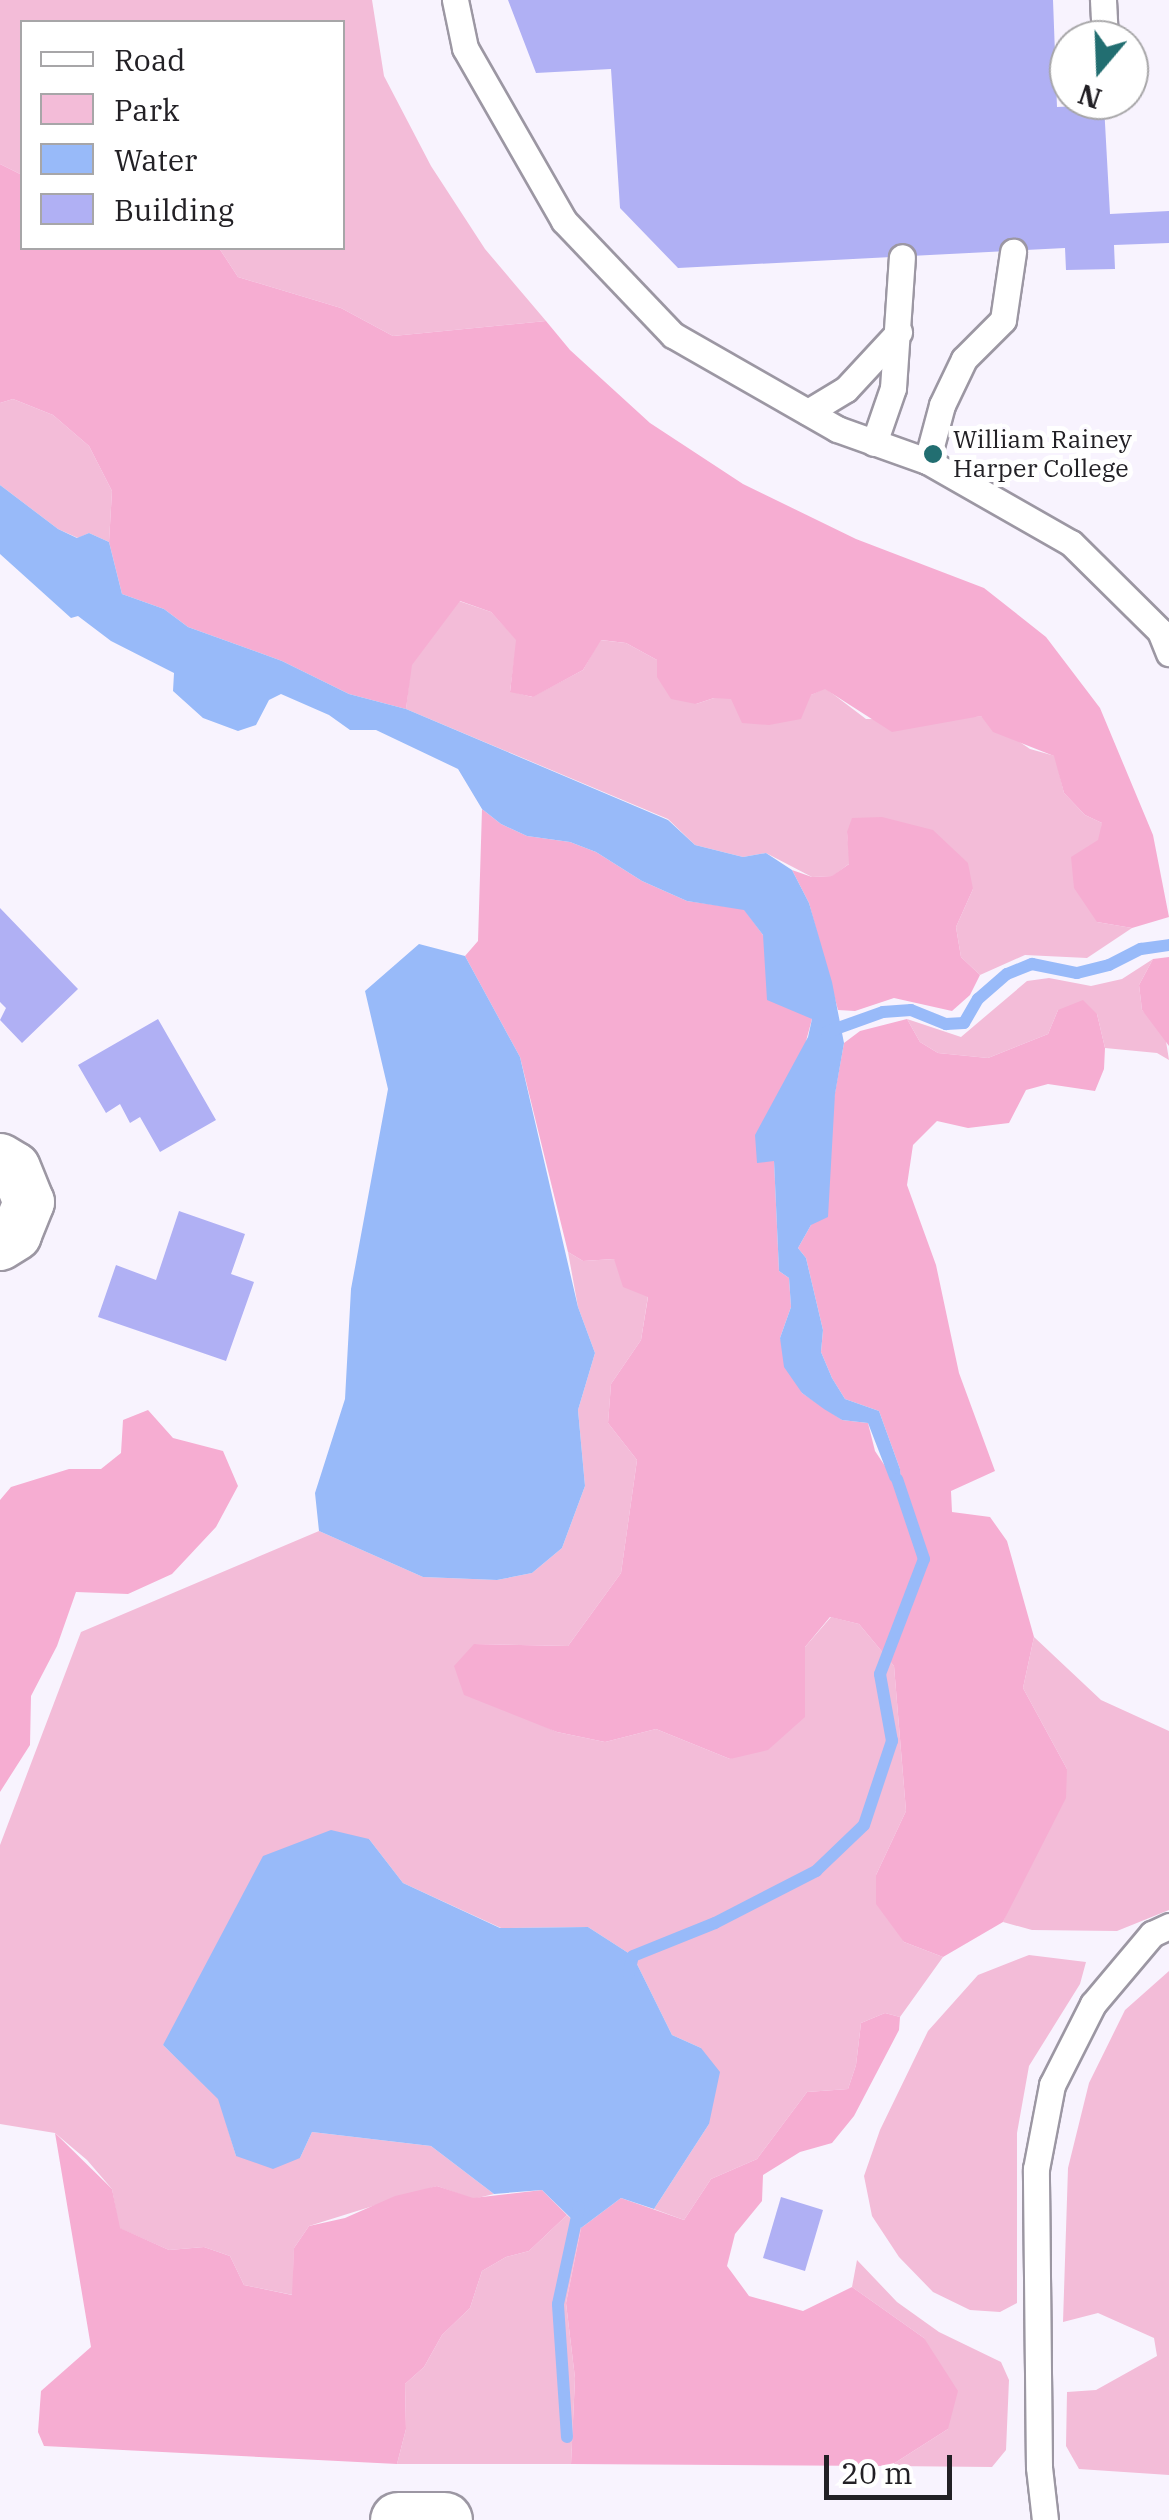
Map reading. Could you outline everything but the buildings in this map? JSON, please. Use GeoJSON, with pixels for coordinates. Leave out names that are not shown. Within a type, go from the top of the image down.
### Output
{"type":"FeatureCollection","features":[{"type":"Feature","properties":{"kind":"main road"},"geometry":{"type":"LineString","coordinates":[[398,2520],[444,2520]]}},
{"type":"Feature","properties":{"kind":"street"},"geometry":{"type":"LineString","coordinates":[[0,1159],[15,1168],[26,1184],[29,1202],[16,1235],[0,1246]]}},
{"type":"Feature","properties":{"kind":"lane"},"geometry":{"type":"LineString","coordinates":[[455,0],[465,48],[564,220],[673,334],[808,412],[927,461],[1071,542],[1160,631],[1169,653]]}},
{"type":"Feature","properties":{"kind":"lane"},"geometry":{"type":"LineString","coordinates":[[927,461],[942,404],[964,359],[1003,320],[1013,252]]}},
{"type":"Feature","properties":{"kind":"lane"},"geometry":{"type":"LineString","coordinates":[[874,442],[892,388],[902,257]]}},
{"type":"Feature","properties":{"kind":"lane"},"geometry":{"type":"LineString","coordinates":[[808,412],[846,390],[899,332]]}},
{"type":"Feature","properties":{"kind":"lane"},"geometry":{"type":"LineString","coordinates":[[1045,2520],[1039,2467],[1036,2168],[1052,2085],[1093,2004],[1152,1934],[1169,1926]]}},
{"type":"Feature","properties":{"kind":"green space"},"geometry":{"type":"Polygon","coordinates":[[[0,0],[372,0],[384,76],[431,166],[485,249],[546,321],[393,336],[341,308],[238,277],[220,250],[345,250],[345,20],[20,20],[20,174],[0,164],[0,0]]]}},
{"type":"Feature","properties":{"kind":"green space"},"geometry":{"type":"Polygon","coordinates":[[[13,399],[53,415],[89,446],[112,491],[109,542],[89,533],[78,538],[58,529],[0,485],[0,403],[13,399]]]}},
{"type":"Feature","properties":{"kind":"green space"},"geometry":{"type":"Polygon","coordinates":[[[459,601],[491,612],[517,640],[510,691],[532,697],[583,670],[600,640],[626,643],[657,660],[696,704],[714,698],[811,695],[825,688],[866,719],[981,716],[1030,749],[1055,756],[1064,793],[1085,815],[1102,823],[1097,922],[1132,928],[1087,958],[1025,955],[980,975],[961,957],[956,927],[973,889],[847,832],[850,863],[833,876],[812,877],[766,853],[743,857],[695,845],[668,819],[406,709],[411,665],[459,601]]]}},
{"type":"Feature","properties":{"kind":"green space"},"geometry":{"type":"Polygon","coordinates":[[[1153,959],[1139,985],[1142,1010],[1165,1035],[1169,1060],[1157,1053],[1105,1048],[1097,1014],[1058,1010],[1048,1034],[988,1058],[938,1053],[920,1042],[907,1019],[961,1037],[1027,981],[1049,978],[1091,986],[1122,979],[1153,959]]]}},
{"type":"Feature","properties":{"kind":"green space"},"geometry":{"type":"Polygon","coordinates":[[[568,1252],[583,1261],[614,1259],[648,1296],[641,1340],[611,1384],[608,1423],[637,1460],[621,1573],[568,1646],[474,1644],[513,1711],[557,1732],[605,1742],[656,1729],[730,1759],[804,1717],[805,1647],[831,1617],[859,1624],[894,1666],[906,1811],[876,1875],[904,1942],[943,1957],[900,2017],[885,2013],[861,2023],[856,2065],[848,2089],[807,2092],[757,2159],[711,2179],[684,2220],[654,2209],[709,2124],[701,2048],[672,2035],[633,1956],[588,1927],[501,1928],[403,1883],[369,1839],[163,2045],[219,2099],[236,2156],[300,2158],[312,2132],[431,2146],[494,2194],[473,2199],[437,2186],[309,2226],[294,2248],[293,2295],[244,2285],[230,2256],[204,2247],[169,2250],[119,2228],[112,2189],[87,2160],[55,2133],[0,2124],[0,1845],[81,1632],[319,1531],[423,1577],[497,1580],[532,1573],[562,1548],[585,1486],[578,1410],[595,1353],[578,1307],[568,1252]]]}},
{"type":"Feature","properties":{"kind":"green space"},"geometry":{"type":"Polygon","coordinates":[[[1034,1637],[1101,1700],[1169,1731],[1169,1910],[1117,1931],[1032,1930],[1003,1922],[1067,1769],[1023,1688],[1034,1637]]]}},
{"type":"Feature","properties":{"kind":"green space"},"geometry":{"type":"Polygon","coordinates":[[[1029,1955],[1086,1962],[1080,1984],[1029,2066],[1017,2133],[1017,2303],[1000,2312],[970,2310],[933,2292],[899,2257],[872,2216],[864,2176],[880,2130],[928,2031],[978,1975],[1029,1955]]]}},
{"type":"Feature","properties":{"kind":"green space"},"geometry":{"type":"Polygon","coordinates":[[[1169,1971],[1169,2475],[1079,2469],[1066,2446],[1067,2392],[1096,2390],[1157,2356],[1154,2338],[1098,2313],[1063,2322],[1068,2168],[1089,2083],[1125,2010],[1169,1971]]]}},
{"type":"Feature","properties":{"kind":"green space"},"geometry":{"type":"Polygon","coordinates":[[[567,2215],[581,2228],[566,2303],[575,2378],[571,2464],[397,2464],[406,2429],[405,2384],[424,2367],[442,2335],[470,2308],[482,2271],[506,2257],[529,2251],[567,2215]]]}},
{"type":"Feature","properties":{"kind":"green space"},"geometry":{"type":"Polygon","coordinates":[[[857,2260],[897,2302],[939,2332],[1001,2362],[1009,2380],[1006,2450],[992,2467],[890,2466],[948,2429],[924,2338],[852,2287],[857,2260]]]}},
{"type":"Feature","properties":{"kind":"shaded area"},"geometry":{"type":"Polygon","coordinates":[[[0,164],[20,174],[20,250],[220,250],[238,277],[341,308],[393,336],[546,321],[570,350],[650,423],[743,484],[856,539],[984,588],[1046,637],[1100,708],[1153,835],[1169,917],[1132,928],[1097,922],[1074,888],[1071,857],[1098,840],[1102,823],[1085,815],[1064,793],[1054,756],[993,732],[981,716],[892,732],[825,689],[811,695],[801,719],[769,725],[742,723],[731,699],[714,698],[696,704],[671,699],[657,677],[657,660],[626,643],[601,640],[583,670],[533,697],[510,692],[516,640],[491,612],[460,601],[412,665],[406,709],[349,694],[282,661],[188,627],[164,609],[122,594],[109,542],[112,491],[89,446],[53,415],[13,399],[0,403],[0,164]]]}},
{"type":"Feature","properties":{"kind":"shaded area"},"geometry":{"type":"Polygon","coordinates":[[[482,809],[501,824],[527,836],[570,842],[596,852],[642,881],[687,901],[744,909],[763,935],[812,1019],[774,1160],[779,1271],[789,1278],[791,1307],[780,1338],[802,1393],[842,1420],[868,1423],[875,1451],[901,1490],[900,1469],[879,1411],[845,1399],[832,1378],[821,1352],[823,1330],[806,1258],[798,1248],[811,1225],[844,1043],[860,1031],[907,1019],[920,1042],[938,1053],[988,1058],[1048,1034],[1058,1010],[1083,1000],[1097,1014],[1105,1048],[1104,1069],[1095,1091],[1048,1084],[1026,1090],[1009,1123],[968,1128],[937,1121],[913,1145],[907,1185],[936,1265],[959,1373],[995,1471],[951,1491],[952,1512],[990,1517],[1007,1541],[1034,1637],[1023,1688],[1067,1769],[1066,1798],[1003,1922],[943,1957],[904,1942],[876,1904],[876,1875],[906,1811],[894,1666],[859,1624],[830,1617],[805,1647],[805,1717],[768,1750],[730,1759],[656,1729],[605,1742],[557,1732],[464,1695],[454,1666],[474,1644],[568,1646],[621,1573],[637,1460],[608,1423],[611,1384],[641,1340],[648,1297],[623,1287],[614,1259],[583,1261],[568,1252],[520,1057],[465,956],[478,941],[482,809]]]}},
{"type":"Feature","properties":{"kind":"shaded area"},"geometry":{"type":"Polygon","coordinates":[[[882,817],[933,830],[968,863],[973,889],[956,927],[961,957],[980,975],[970,995],[952,1011],[894,998],[855,1011],[838,1010],[809,903],[792,870],[812,877],[832,876],[849,864],[847,832],[852,818],[882,817]]]}},
{"type":"Feature","properties":{"kind":"shaded area"},"geometry":{"type":"Polygon","coordinates":[[[1169,957],[1169,1046],[1142,1010],[1139,985],[1153,959],[1169,957]]]}},
{"type":"Feature","properties":{"kind":"shaded area"},"geometry":{"type":"Polygon","coordinates":[[[148,1410],[173,1438],[223,1451],[238,1486],[216,1527],[172,1574],[128,1594],[76,1592],[57,1646],[31,1696],[30,1745],[0,1792],[0,1500],[11,1487],[69,1469],[101,1469],[121,1453],[123,1420],[148,1410]]]}},
{"type":"Feature","properties":{"kind":"shaded area"},"geometry":{"type":"Polygon","coordinates":[[[885,2013],[900,2017],[899,2030],[854,2116],[832,2143],[800,2152],[763,2175],[762,2201],[735,2234],[727,2266],[749,2296],[803,2311],[852,2287],[924,2338],[958,2391],[948,2429],[890,2466],[571,2464],[575,2378],[566,2303],[581,2228],[621,2198],[684,2220],[711,2179],[757,2159],[807,2092],[848,2089],[856,2065],[861,2023],[885,2013]]]}},
{"type":"Feature","properties":{"kind":"shaded area"},"geometry":{"type":"Polygon","coordinates":[[[55,2133],[112,2189],[120,2228],[169,2250],[204,2247],[230,2256],[244,2285],[292,2295],[294,2248],[309,2226],[345,2218],[395,2196],[437,2186],[473,2198],[542,2190],[567,2215],[529,2251],[506,2257],[482,2271],[470,2308],[442,2335],[424,2367],[405,2384],[406,2429],[397,2464],[44,2446],[38,2432],[41,2391],[91,2347],[55,2133]]]}},
{"type":"Feature","properties":{"kind":"water"},"geometry":{"type":"Polygon","coordinates":[[[0,485],[58,529],[77,538],[89,533],[109,542],[122,594],[164,609],[188,627],[282,661],[349,694],[406,709],[668,820],[695,845],[743,857],[766,853],[792,870],[809,903],[832,982],[844,1043],[835,1094],[828,1217],[811,1225],[798,1248],[806,1258],[823,1330],[821,1352],[832,1378],[845,1399],[879,1411],[900,1469],[902,1491],[890,1480],[868,1423],[842,1420],[824,1409],[802,1393],[784,1367],[780,1338],[791,1307],[789,1278],[779,1271],[774,1161],[757,1163],[755,1135],[808,1037],[812,1019],[767,1000],[763,935],[744,910],[687,901],[642,881],[596,852],[570,842],[527,836],[501,824],[482,809],[458,769],[376,730],[350,730],[329,715],[281,694],[269,700],[256,725],[238,731],[203,718],[173,691],[174,673],[111,641],[78,616],[71,618],[0,554],[0,485]]]}},
{"type":"Feature","properties":{"kind":"water"},"geometry":{"type":"Polygon","coordinates":[[[419,944],[465,956],[520,1057],[578,1307],[595,1353],[578,1410],[585,1486],[562,1548],[532,1573],[497,1580],[423,1577],[319,1531],[315,1493],[345,1399],[351,1289],[388,1089],[365,991],[419,944]]]}},
{"type":"Feature","properties":{"kind":"water"},"geometry":{"type":"Polygon","coordinates":[[[331,1830],[369,1839],[403,1883],[500,1928],[588,1927],[633,1956],[672,2035],[701,2048],[720,2072],[709,2124],[654,2209],[621,2198],[581,2228],[542,2190],[494,2194],[431,2146],[312,2132],[300,2158],[273,2169],[236,2156],[218,2099],[163,2045],[263,1856],[331,1830]]]}},
{"type":"Feature","properties":{"kind":"waterway"},"geometry":{"type":"LineString","coordinates":[[827,1032],[883,1012],[911,1010],[946,1024],[964,1023],[978,999],[1007,974],[1032,964],[1077,973],[1109,965],[1141,949],[1169,945]]}},
{"type":"Feature","properties":{"kind":"waterway"},"geometry":{"type":"LineString","coordinates":[[629,1973],[633,1956],[715,1923],[816,1871],[864,1825],[892,1741],[880,1674],[924,1559],[897,1479]]}},
{"type":"Feature","properties":{"kind":"waterway"},"geometry":{"type":"LineString","coordinates":[[567,2437],[558,2304],[579,2207]]}},
{"type":"Feature","properties":{"kind":"place","name":"William Rainey Harper College"},"geometry":{"type":"Point","coordinates":[933,454]}}]}
